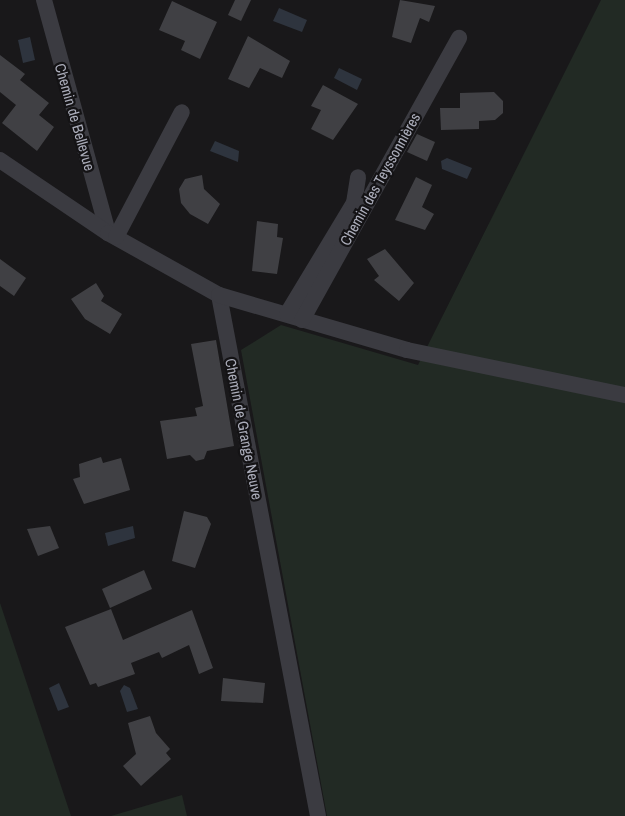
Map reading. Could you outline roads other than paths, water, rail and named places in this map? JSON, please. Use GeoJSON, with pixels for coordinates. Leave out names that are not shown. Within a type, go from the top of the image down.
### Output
{"type":"FeatureCollection","features":[{"type":"Feature","properties":{"kind":"street","name":"Chemin de Bellevue"},"geometry":{"type":"LineString","coordinates":[[44,0],[112,235]]}},
{"type":"Feature","properties":{"kind":"street","name":"Chemin des Teyssonnières"},"geometry":{"type":"LineString","coordinates":[[294,317],[459,38]]}},
{"type":"Feature","properties":{"kind":"street"},"geometry":{"type":"LineString","coordinates":[[112,235],[182,112]]}},
{"type":"Feature","properties":{"kind":"street"},"geometry":{"type":"LineString","coordinates":[[0,160],[112,235],[219,295],[407,350],[477,361],[520,376],[625,395]]}},
{"type":"Feature","properties":{"kind":"street","name":"Chemin des Teyssonnières"},"geometry":{"type":"LineString","coordinates":[[294,317],[354,203],[358,177]]}},
{"type":"Feature","properties":{"kind":"street","name":"Chemin de Grange Neuve"},"geometry":{"type":"LineString","coordinates":[[219,295],[318,816]]}}]}
